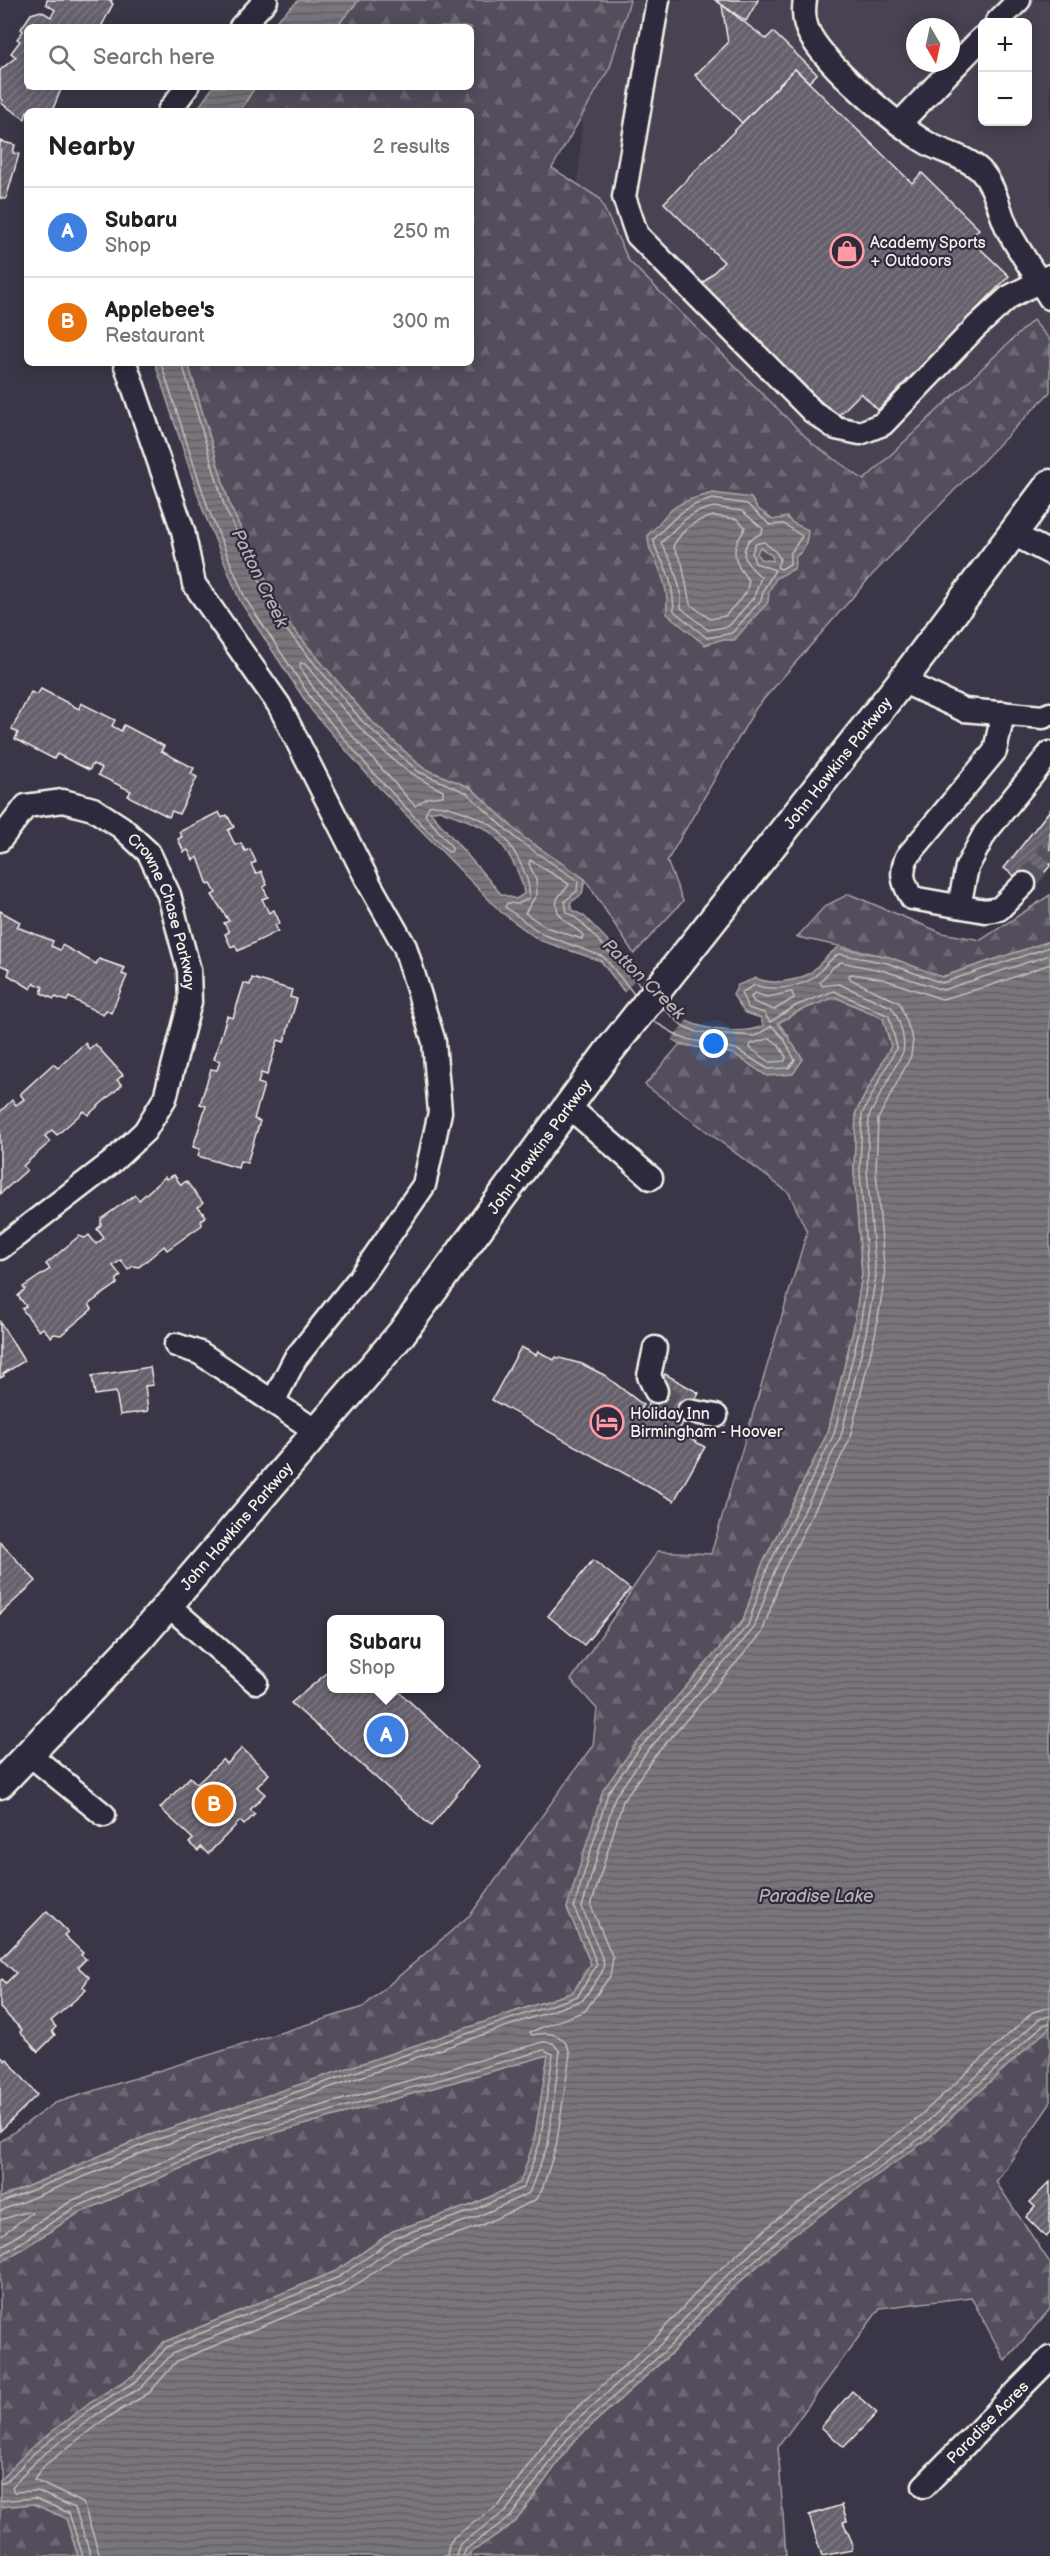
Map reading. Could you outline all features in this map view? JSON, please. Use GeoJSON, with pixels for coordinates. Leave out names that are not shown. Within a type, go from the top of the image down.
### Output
{"type":"FeatureCollection","features":[{"type":"Feature","properties":{"kind":"main road","name":"John Hawkins Parkway"},"geometry":{"type":"LineString","coordinates":[[0,1784],[168,1605],[400,1334],[606,1055],[902,681],[1050,484]]}},
{"type":"Feature","properties":{"kind":"street"},"geometry":{"type":"LineString","coordinates":[[244,24],[266,0]]}},
{"type":"Feature","properties":{"kind":"street"},"geometry":{"type":"LineString","coordinates":[[658,0],[624,197],[637,235],[813,412],[836,428],[860,433],[883,424],[976,327],[1009,297],[1047,285],[1007,229],[996,192],[979,170],[953,153],[929,144],[899,124],[849,81],[810,35],[803,14],[805,0]]}},
{"type":"Feature","properties":{"kind":"street"},"geometry":{"type":"LineString","coordinates":[[1001,18],[1019,0]]}},
{"type":"Feature","properties":{"kind":"street"},"geometry":{"type":"LineString","coordinates":[[899,124],[978,42]]}},
{"type":"Feature","properties":{"kind":"street"},"geometry":{"type":"LineString","coordinates":[[171,108],[185,90]]}},
{"type":"Feature","properties":{"kind":"street"},"geometry":{"type":"LineString","coordinates":[[126,366],[183,531],[194,584],[279,705],[370,885],[405,947],[434,1042],[440,1112],[424,1185],[359,1279],[295,1359],[273,1402]]}},
{"type":"Feature","properties":{"kind":"street"},"geometry":{"type":"LineString","coordinates":[[1013,534],[1050,553]]}},
{"type":"Feature","properties":{"kind":"street"},"geometry":{"type":"LineString","coordinates":[[902,681],[964,710],[1043,717],[1050,714]]}},
{"type":"Feature","properties":{"kind":"street"},"geometry":{"type":"LineString","coordinates":[[1003,713],[994,751],[907,856],[902,870],[905,886],[912,898],[985,911],[999,909],[1024,884]]}},
{"type":"Feature","properties":{"kind":"street"},"geometry":{"type":"LineString","coordinates":[[959,906],[968,867],[985,834],[1050,753]]}},
{"type":"Feature","properties":{"kind":"street","name":"Crowne Chase Parkway"},"geometry":{"type":"LineString","coordinates":[[0,840],[26,806],[63,801],[93,809],[121,827],[149,853],[169,895],[189,970],[190,1002],[165,1098],[145,1131],[112,1162],[0,1248]]}},
{"type":"Feature","properties":{"kind":"street"},"geometry":{"type":"LineString","coordinates":[[568,1106],[651,1178]]}},
{"type":"Feature","properties":{"kind":"street"},"geometry":{"type":"LineString","coordinates":[[176,1345],[200,1353],[316,1431]]}},
{"type":"Feature","properties":{"kind":"street"},"geometry":{"type":"LineString","coordinates":[[655,1348],[649,1376],[656,1391]]}},
{"type":"Feature","properties":{"kind":"street"},"geometry":{"type":"LineString","coordinates":[[689,1411],[717,1416]]}},
{"type":"Feature","properties":{"kind":"street"},"geometry":{"type":"LineString","coordinates":[[168,1605],[256,1682]]}},
{"type":"Feature","properties":{"kind":"street"},"geometry":{"type":"LineString","coordinates":[[29,1754],[104,1815]]}},
{"type":"Feature","properties":{"kind":"street","name":"Paradise Acres"},"geometry":{"type":"LineString","coordinates":[[924,2487],[1050,2358]]}},
{"type":"Feature","properties":{"kind":"shaded area"},"geometry":{"type":"Polygon","coordinates":[[[623,0],[1050,0],[1050,359],[855,554],[575,229],[584,92],[623,0]]]}},
{"type":"Feature","properties":{"kind":"green space"},"geometry":{"type":"Polygon","coordinates":[[[359,0],[630,0],[610,67],[552,168],[599,198],[629,261],[813,444],[864,480],[1033,320],[1050,340],[1050,392],[872,575],[756,708],[667,861],[683,901],[634,954],[585,879],[523,837],[471,788],[423,768],[368,718],[284,618],[230,506],[189,366],[474,366],[474,108],[242,108],[253,90],[474,90],[474,24],[339,24],[359,0]]]}},
{"type":"Feature","properties":{"kind":"green space"},"geometry":{"type":"Polygon","coordinates":[[[849,894],[942,933],[981,940],[1050,895],[1050,941],[941,977],[889,957],[797,937],[825,906],[849,894]]]}},
{"type":"Feature","properties":{"kind":"green space"},"geometry":{"type":"Polygon","coordinates":[[[835,997],[883,1018],[891,1046],[856,1112],[854,1171],[862,1274],[853,1331],[828,1432],[761,1567],[743,1621],[724,1641],[567,1908],[591,1964],[573,1992],[147,2136],[0,2198],[0,2142],[55,2103],[363,2007],[471,1914],[593,1745],[597,1709],[571,1680],[658,1551],[711,1554],[807,1232],[789,1193],[645,1085],[680,1044],[734,1054],[767,1076],[789,1036],[778,1023],[799,1011],[835,997]]]}},
{"type":"Feature","properties":{"kind":"green space"},"geometry":{"type":"Polygon","coordinates":[[[1050,2027],[1050,2104],[996,2182],[1050,2263],[1050,2309],[1005,2361],[971,2297],[880,2308],[778,2447],[786,2556],[466,2556],[516,2521],[573,2442],[673,2352],[723,2297],[792,2235],[925,2141],[1050,2027]]]}},
{"type":"Feature","properties":{"kind":"green space"},"geometry":{"type":"Polygon","coordinates":[[[548,2055],[534,2141],[521,2183],[472,2205],[393,2231],[336,2271],[164,2342],[134,2375],[90,2402],[30,2449],[0,2480],[0,2263],[77,2214],[240,2143],[548,2055]]]}},
{"type":"Feature","properties":{"kind":"green space"},"geometry":{"type":"Polygon","coordinates":[[[34,2504],[66,2518],[78,2556],[0,2556],[0,2507],[34,2504]]]}},
{"type":"Feature","properties":{"kind":"water"},"geometry":{"type":"Polygon","coordinates":[[[299,0],[359,0],[339,24],[272,24],[299,0]]]}},
{"type":"Feature","properties":{"kind":"water"},"geometry":{"type":"Polygon","coordinates":[[[211,90],[253,90],[242,108],[198,108],[211,90]]]}},
{"type":"Feature","properties":{"kind":"water","name":"Paradise Lake"},"geometry":{"type":"Polygon","coordinates":[[[156,366],[189,366],[230,506],[284,618],[368,718],[423,768],[471,788],[523,837],[585,879],[582,894],[570,903],[572,910],[584,916],[686,1021],[704,1027],[735,1031],[763,1026],[761,1018],[745,1013],[733,995],[738,985],[756,978],[775,982],[804,976],[838,948],[889,957],[942,977],[1050,941],[1050,2027],[925,2141],[792,2235],[723,2297],[673,2351],[573,2442],[516,2521],[466,2556],[78,2556],[66,2518],[34,2504],[0,2507],[0,2480],[30,2449],[90,2402],[134,2375],[164,2342],[336,2271],[393,2231],[472,2205],[520,2183],[534,2141],[548,2055],[240,2143],[77,2214],[0,2263],[0,2198],[147,2136],[573,1992],[591,1964],[567,1908],[603,1790],[636,1744],[743,1621],[761,1567],[828,1432],[853,1331],[862,1274],[854,1171],[856,1112],[891,1046],[883,1018],[835,997],[799,1011],[778,1023],[803,1059],[793,1074],[767,1076],[734,1054],[680,1044],[650,1026],[601,961],[539,940],[501,912],[372,780],[312,711],[240,601],[203,510],[156,366]],[[440,810],[430,812],[501,894],[516,899],[524,894],[517,870],[496,838],[467,820],[440,810]]]}},
{"type":"Feature","properties":{"kind":"water"},"geometry":{"type":"Polygon","coordinates":[[[713,493],[751,498],[757,508],[773,520],[787,517],[791,522],[808,530],[805,545],[796,556],[794,569],[776,578],[769,592],[768,602],[734,640],[720,640],[705,645],[667,614],[665,587],[650,551],[648,535],[678,505],[713,493]],[[760,547],[757,553],[760,559],[773,561],[772,556],[760,547]]]}},
{"type":"Feature","properties":{"kind":"pier"},"geometry":{"type":"Polygon","coordinates":[[[641,972],[688,1019],[670,1042],[647,1028],[623,994],[641,972]]]}},
{"type":"Feature","properties":{"kind":"building"},"geometry":{"type":"Polygon","coordinates":[[[47,0],[112,0],[113,4],[103,24],[24,24],[31,14],[41,11],[51,17],[55,10],[46,4],[47,0]]]}},
{"type":"Feature","properties":{"kind":"building"},"geometry":{"type":"Polygon","coordinates":[[[715,0],[758,0],[746,21],[715,0]]]}},
{"type":"Feature","properties":{"kind":"building"},"geometry":{"type":"Polygon","coordinates":[[[722,5],[766,39],[773,32],[817,74],[809,82],[795,69],[742,123],[695,75],[728,43],[722,5]]]}},
{"type":"Feature","properties":{"kind":"building"},"geometry":{"type":"Polygon","coordinates":[[[24,24],[24,90],[61,90],[53,108],[24,108],[24,118],[1,103],[3,100],[0,98],[0,70],[16,57],[11,53],[20,41],[17,39],[23,31],[21,29],[24,24]]]}},
{"type":"Feature","properties":{"kind":"building","name":"Academy Sports + Outdoors"},"geometry":{"type":"Polygon","coordinates":[[[795,69],[912,183],[922,173],[979,229],[970,239],[1009,276],[878,410],[861,393],[837,417],[701,285],[724,262],[664,203],[795,69]]]}},
{"type":"Feature","properties":{"kind":"building"},"geometry":{"type":"Polygon","coordinates":[[[0,141],[15,145],[13,153],[19,154],[6,199],[0,198],[0,141]]]}},
{"type":"Feature","properties":{"kind":"building"},"geometry":{"type":"Polygon","coordinates":[[[41,689],[79,709],[81,703],[115,720],[112,726],[121,731],[124,725],[164,746],[161,751],[194,768],[191,774],[197,777],[179,814],[172,811],[169,817],[128,796],[131,791],[98,775],[102,768],[93,764],[89,770],[57,754],[54,759],[15,739],[18,733],[12,729],[31,692],[37,695],[41,689]]]}},
{"type":"Feature","properties":{"kind":"building"},"geometry":{"type":"Polygon","coordinates":[[[1050,810],[1050,866],[1031,889],[1004,868],[1050,810]]]}},
{"type":"Feature","properties":{"kind":"building"},"geometry":{"type":"Polygon","coordinates":[[[219,812],[222,818],[227,815],[234,827],[228,830],[235,845],[241,843],[245,851],[250,849],[256,862],[251,864],[256,874],[261,871],[267,885],[263,887],[268,897],[262,899],[269,913],[274,910],[280,923],[275,925],[278,931],[238,951],[235,945],[231,947],[225,934],[229,932],[224,923],[229,921],[212,895],[216,893],[211,884],[208,885],[198,857],[193,860],[188,850],[184,852],[178,839],[182,837],[179,832],[219,812]]]}},
{"type":"Feature","properties":{"kind":"building"},"geometry":{"type":"Polygon","coordinates":[[[0,911],[20,922],[17,927],[53,941],[51,946],[60,950],[62,945],[96,964],[99,959],[125,968],[122,974],[127,976],[111,1013],[106,1010],[103,1015],[69,997],[67,1001],[55,997],[54,999],[41,993],[43,987],[34,983],[31,989],[8,975],[10,969],[0,965],[0,911]]]}},
{"type":"Feature","properties":{"kind":"building"},"geometry":{"type":"Polygon","coordinates":[[[252,978],[292,990],[290,997],[297,999],[284,1042],[278,1040],[267,1075],[261,1073],[258,1083],[264,1085],[254,1119],[260,1121],[247,1163],[240,1161],[238,1168],[198,1156],[200,1149],[193,1147],[206,1106],[200,1104],[211,1069],[217,1070],[220,1061],[214,1059],[227,1016],[233,1018],[244,983],[250,985],[252,978]]]}},
{"type":"Feature","properties":{"kind":"building"},"geometry":{"type":"Polygon","coordinates":[[[85,1043],[89,1049],[95,1044],[123,1075],[117,1080],[122,1085],[88,1115],[84,1111],[57,1135],[52,1130],[45,1136],[50,1142],[23,1166],[27,1170],[0,1194],[0,1112],[12,1100],[16,1105],[24,1099],[20,1094],[53,1064],[58,1068],[85,1043]]]}},
{"type":"Feature","properties":{"kind":"building"},"geometry":{"type":"Polygon","coordinates":[[[174,1175],[181,1185],[186,1181],[203,1203],[198,1207],[206,1216],[201,1220],[202,1225],[167,1250],[164,1246],[139,1267],[133,1266],[128,1270],[121,1260],[113,1266],[121,1276],[117,1279],[117,1284],[89,1304],[92,1309],[61,1335],[54,1334],[51,1337],[43,1328],[39,1331],[22,1309],[26,1306],[18,1296],[25,1289],[23,1287],[50,1269],[46,1264],[79,1236],[85,1238],[89,1235],[96,1244],[104,1238],[97,1229],[101,1225],[101,1219],[135,1195],[139,1200],[165,1177],[166,1179],[174,1175]]]}},
{"type":"Feature","properties":{"kind":"building"},"geometry":{"type":"Polygon","coordinates":[[[0,1322],[24,1361],[0,1378],[0,1322]]]}},
{"type":"Feature","properties":{"kind":"building","name":"Holiday Inn Birmingham - Hoover"},"geometry":{"type":"Polygon","coordinates":[[[521,1347],[536,1355],[538,1351],[554,1360],[556,1357],[582,1364],[604,1375],[643,1405],[640,1409],[645,1411],[665,1374],[699,1393],[678,1432],[705,1447],[674,1501],[492,1400],[521,1347]]]}},
{"type":"Feature","properties":{"kind":"building"},"geometry":{"type":"Polygon","coordinates":[[[150,1367],[153,1385],[145,1386],[148,1411],[120,1415],[116,1392],[95,1395],[92,1376],[150,1367]]]}},
{"type":"Feature","properties":{"kind":"building"},"geometry":{"type":"Polygon","coordinates":[[[0,1542],[36,1581],[0,1614],[0,1542]]]}},
{"type":"Feature","properties":{"kind":"building"},"geometry":{"type":"Polygon","coordinates":[[[593,1560],[630,1589],[584,1645],[548,1616],[593,1560]]]}},
{"type":"Feature","properties":{"kind":"building"},"geometry":{"type":"Polygon","coordinates":[[[327,1673],[327,1693],[400,1693],[479,1766],[431,1826],[291,1703],[327,1673]]]}},
{"type":"Feature","properties":{"kind":"building"},"geometry":{"type":"Polygon","coordinates":[[[242,1748],[269,1774],[257,1787],[265,1794],[250,1810],[255,1814],[244,1825],[240,1821],[208,1854],[201,1847],[198,1851],[189,1843],[193,1839],[160,1808],[190,1777],[197,1784],[223,1759],[227,1764],[242,1748]]]}},
{"type":"Feature","properties":{"kind":"building"},"geometry":{"type":"Polygon","coordinates":[[[47,1911],[68,1932],[64,1935],[83,1953],[81,1955],[86,1959],[78,1967],[89,1977],[83,1987],[86,1990],[51,2021],[56,2027],[52,2031],[55,2035],[38,2052],[20,2032],[22,2030],[0,2008],[0,1981],[2,1979],[6,1983],[16,1973],[1,1959],[47,1911]]]}},
{"type":"Feature","properties":{"kind":"building"},"geometry":{"type":"Polygon","coordinates":[[[0,2055],[5,2061],[7,2059],[37,2095],[0,2131],[0,2055]]]}},
{"type":"Feature","properties":{"kind":"building"},"geometry":{"type":"Polygon","coordinates":[[[1050,2182],[1050,2233],[1046,2237],[1026,2217],[1035,2207],[1030,2202],[1050,2182]]]}},
{"type":"Feature","properties":{"kind":"building"},"geometry":{"type":"Polygon","coordinates":[[[852,2391],[877,2413],[844,2447],[821,2427],[852,2391]]]}},
{"type":"Feature","properties":{"kind":"building"},"geometry":{"type":"Polygon","coordinates":[[[842,2505],[847,2521],[843,2522],[852,2542],[852,2550],[822,2556],[809,2515],[842,2505]]]}},
{"type":"Feature","properties":{"kind":"tunnel"},"geometry":{"type":"LineString","coordinates":[[1024,884],[1050,851]]}},
{"type":"Feature","properties":{"kind":"tunnel"},"geometry":{"type":"LineString","coordinates":[[656,1391],[689,1411]]}},
{"type":"Feature","properties":{"kind":"place","name":"Academy Sports + Outdoors"},"geometry":{"type":"Point","coordinates":[847,251]}},
{"type":"Feature","properties":{"kind":"place","name":"Holiday Inn Birmingham - Hoover"},"geometry":{"type":"Point","coordinates":[607,1422]}},
{"type":"Feature","properties":{"kind":"place","name":"Subaru"},"geometry":{"type":"Point","coordinates":[386,1735]}},
{"type":"Feature","properties":{"kind":"place","name":"Applebee's"},"geometry":{"type":"Point","coordinates":[214,1804]}},
{"type":"Feature","properties":{"kind":"water label","name":"Patton Creek"},"geometry":{"type":"Point","coordinates":[260,578]}},
{"type":"Feature","properties":{"kind":"water label","name":"Patton Creek"},"geometry":{"type":"Point","coordinates":[644,979]}}]}
